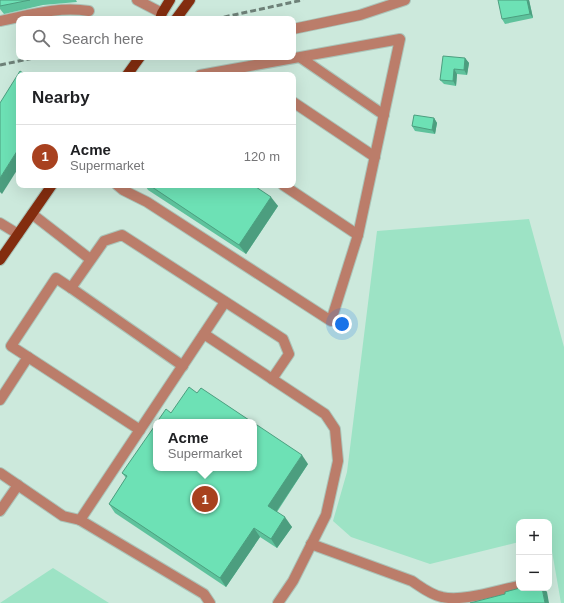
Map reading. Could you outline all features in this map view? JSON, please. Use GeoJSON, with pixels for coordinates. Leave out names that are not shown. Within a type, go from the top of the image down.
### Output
{"type":"FeatureCollection","features":[{"type":"Feature","properties":{"kind":"main road"},"geometry":{"type":"LineString","coordinates":[[161,16],[170,0]]}},
{"type":"Feature","properties":{"kind":"main road"},"geometry":{"type":"LineString","coordinates":[[178,16],[190,0]]}},
{"type":"Feature","properties":{"kind":"main road"},"geometry":{"type":"LineString","coordinates":[[131,72],[138,60]]}},
{"type":"Feature","properties":{"kind":"main road"},"geometry":{"type":"LineString","coordinates":[[0,260],[50,188]]}},
{"type":"Feature","properties":{"kind":"lane"},"geometry":{"type":"LineString","coordinates":[[137,0],[161,16]]}},
{"type":"Feature","properties":{"kind":"lane"},"geometry":{"type":"LineString","coordinates":[[296,28],[360,15],[405,0]]}},
{"type":"Feature","properties":{"kind":"lane"},"geometry":{"type":"LineString","coordinates":[[25,16],[56,10],[74,9],[89,11]]}},
{"type":"Feature","properties":{"kind":"lane"},"geometry":{"type":"LineString","coordinates":[[0,21],[16,18]]}},
{"type":"Feature","properties":{"kind":"lane"},"geometry":{"type":"LineString","coordinates":[[121,188],[154,206],[331,321],[358,235],[400,39],[296,59]]}},
{"type":"Feature","properties":{"kind":"lane"},"geometry":{"type":"LineString","coordinates":[[300,58],[384,116]]}},
{"type":"Feature","properties":{"kind":"lane"},"geometry":{"type":"LineString","coordinates":[[218,72],[288,60]]}},
{"type":"Feature","properties":{"kind":"lane"},"geometry":{"type":"LineString","coordinates":[[241,68],[247,72]]}},
{"type":"Feature","properties":{"kind":"lane"},"geometry":{"type":"LineString","coordinates":[[296,104],[375,157]]}},
{"type":"Feature","properties":{"kind":"lane"},"geometry":{"type":"LineString","coordinates":[[288,188],[358,235]]}},
{"type":"Feature","properties":{"kind":"lane"},"geometry":{"type":"LineString","coordinates":[[32,214],[90,259]]}},
{"type":"Feature","properties":{"kind":"lane"},"geometry":{"type":"LineString","coordinates":[[0,223],[18,234]]}},
{"type":"Feature","properties":{"kind":"lane"},"geometry":{"type":"LineString","coordinates":[[71,288],[104,241],[122,235],[283,340],[289,354],[272,379]]}},
{"type":"Feature","properties":{"kind":"lane"},"geometry":{"type":"LineString","coordinates":[[140,430],[11,346],[56,278],[183,366]]}},
{"type":"Feature","properties":{"kind":"lane"},"geometry":{"type":"LineString","coordinates":[[80,520],[225,302]]}},
{"type":"Feature","properties":{"kind":"lane"},"geometry":{"type":"LineString","coordinates":[[204,334],[325,414],[335,429],[338,461],[326,515],[293,581],[278,603]]}},
{"type":"Feature","properties":{"kind":"lane"},"geometry":{"type":"LineString","coordinates":[[0,400],[28,358]]}},
{"type":"Feature","properties":{"kind":"lane"},"geometry":{"type":"LineString","coordinates":[[0,473],[63,516],[80,520],[204,594],[210,603]]}},
{"type":"Feature","properties":{"kind":"lane"},"geometry":{"type":"LineString","coordinates":[[0,511],[18,485]]}},
{"type":"Feature","properties":{"kind":"lane"},"geometry":{"type":"LineString","coordinates":[[311,544],[412,581],[424,590],[441,597],[459,598],[516,587]]}},
{"type":"Feature","properties":{"kind":"green space"},"geometry":{"type":"Polygon","coordinates":[[[529,219],[564,347],[564,603],[561,603],[552,551],[552,519],[516,519],[516,543],[430,564],[351,537],[333,521],[347,472],[377,231],[529,219]]]}},
{"type":"Feature","properties":{"kind":"green space"},"geometry":{"type":"Polygon","coordinates":[[[53,568],[109,603],[0,603],[53,568]]]}},
{"type":"Feature","properties":{"kind":"building"},"geometry":{"type":"Polygon","coordinates":[[[0,0],[30,0],[0,6],[0,0]]]}},
{"type":"Feature","properties":{"kind":"building"},"geometry":{"type":"Polygon","coordinates":[[[498,0],[527,0],[530,14],[502,19],[498,0]]]}},
{"type":"Feature","properties":{"kind":"building"},"geometry":{"type":"Polygon","coordinates":[[[443,56],[465,58],[464,70],[454,69],[453,81],[440,80],[443,56]]]}},
{"type":"Feature","properties":{"kind":"building"},"geometry":{"type":"Polygon","coordinates":[[[16,77],[16,153],[0,178],[0,103],[16,77]]]}},
{"type":"Feature","properties":{"kind":"building"},"geometry":{"type":"Polygon","coordinates":[[[414,115],[434,118],[432,130],[412,126],[414,115]]]}},
{"type":"Feature","properties":{"kind":"building"},"geometry":{"type":"Polygon","coordinates":[[[154,188],[258,188],[271,197],[239,245],[154,188]]]}},
{"type":"Feature","properties":{"kind":"building"},"geometry":{"type":"Polygon","coordinates":[[[189,387],[197,393],[201,388],[248,419],[159,419],[166,409],[171,413],[189,387]]]}},
{"type":"Feature","properties":{"kind":"building"},"geometry":{"type":"Polygon","coordinates":[[[257,425],[302,455],[268,506],[285,517],[271,539],[254,528],[220,578],[109,504],[127,476],[122,473],[153,428],[153,471],[257,471],[257,425]]]}},
{"type":"Feature","properties":{"kind":"building"},"geometry":{"type":"Polygon","coordinates":[[[516,589],[516,591],[543,591],[545,603],[470,603],[505,594],[505,592],[516,589]]]}},
{"type":"Feature","properties":{"kind":"railway"},"geometry":{"type":"LineString","coordinates":[[229,16],[303,0]]}},
{"type":"Feature","properties":{"kind":"railway"},"geometry":{"type":"LineString","coordinates":[[0,65],[24,60]]}},
{"type":"Feature","properties":{"kind":"place","name":"Acme"},"geometry":{"type":"Point","coordinates":[205,499]}}]}
